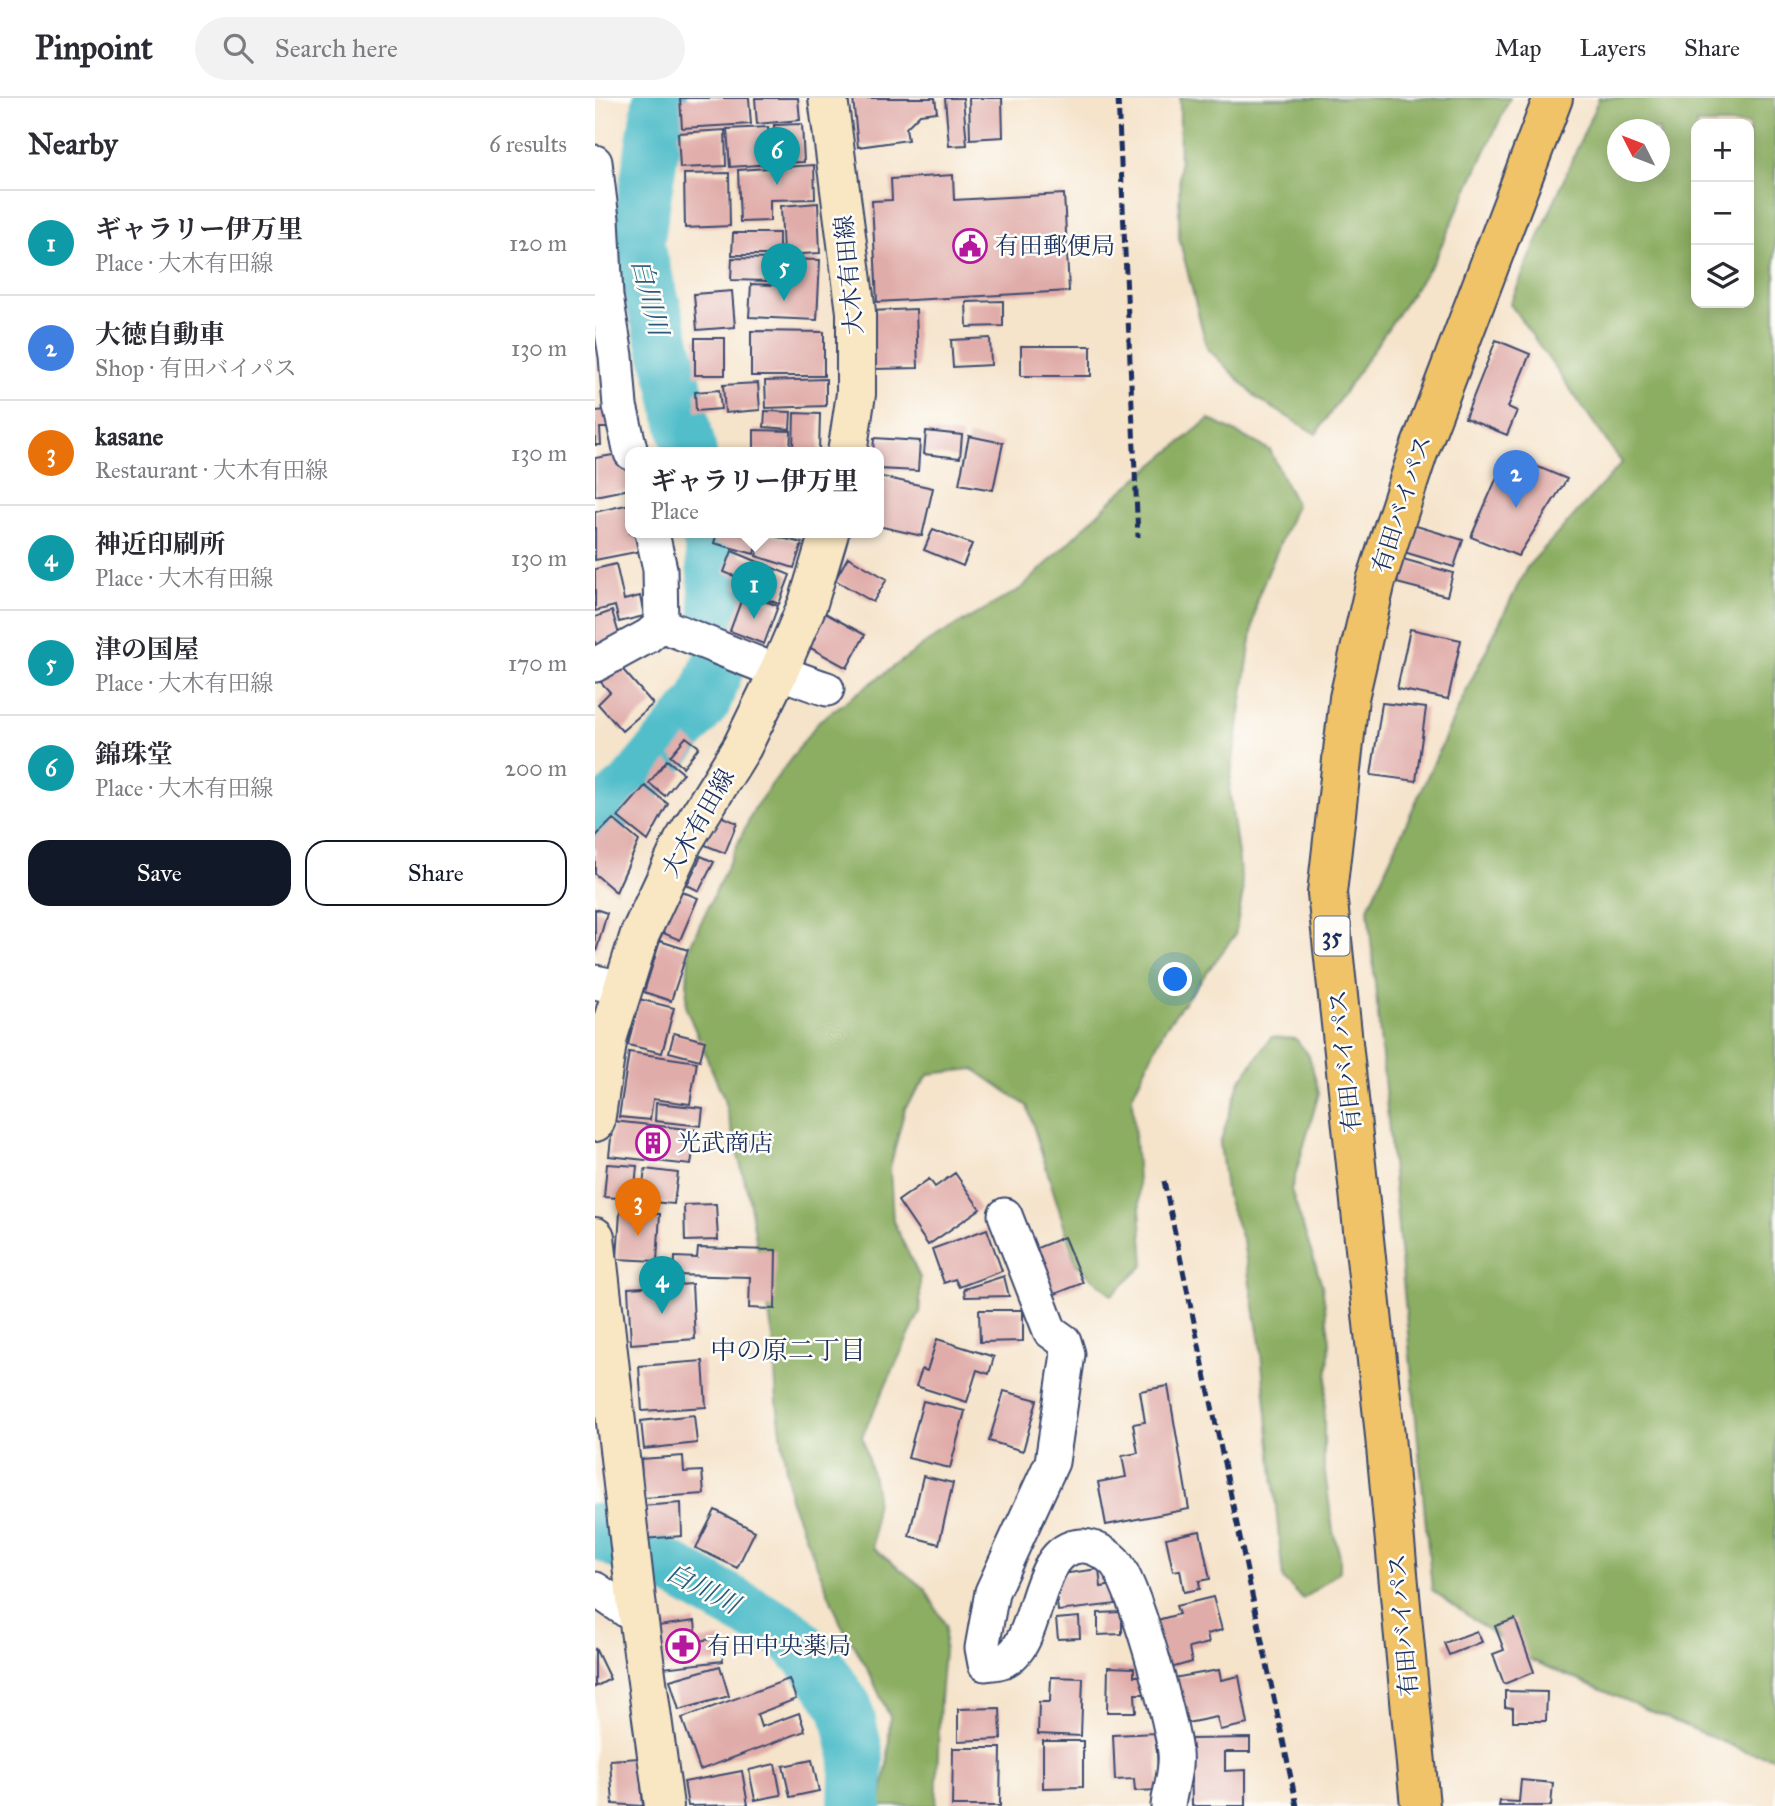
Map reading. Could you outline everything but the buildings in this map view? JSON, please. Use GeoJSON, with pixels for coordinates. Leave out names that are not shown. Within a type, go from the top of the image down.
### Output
{"type":"FeatureCollection","features":[{"type":"Feature","properties":{"kind":"highway","name":"有田バイパス"},"geometry":{"type":"LineString","coordinates":[[1420,1806],[1384,1426],[1327,893],[1349,698],[1376,581],[1418,453],[1553,98]]}},
{"type":"Feature","properties":{"kind":"main road","name":"大木有田線"},"geometry":{"type":"LineString","coordinates":[[828,98],[856,312],[856,394],[848,447]]}},
{"type":"Feature","properties":{"kind":"main road","name":"大木有田線"},"geometry":{"type":"LineString","coordinates":[[595,1122],[608,1036],[609,985],[640,934],[683,842],[742,747],[765,667],[808,603],[827,538]]}},
{"type":"Feature","properties":{"kind":"main road"},"geometry":{"type":"LineString","coordinates":[[595,1237],[639,1619],[664,1806]]}},
{"type":"Feature","properties":{"kind":"street"},"geometry":{"type":"LineString","coordinates":[[595,162],[606,296],[617,356],[619,406],[629,447]]}},
{"type":"Feature","properties":{"kind":"street"},"geometry":{"type":"LineString","coordinates":[[653,538],[660,569],[661,625]]}},
{"type":"Feature","properties":{"kind":"street"},"geometry":{"type":"LineString","coordinates":[[595,666],[648,636],[661,625]]}},
{"type":"Feature","properties":{"kind":"street"},"geometry":{"type":"LineString","coordinates":[[661,625],[827,689]]}},
{"type":"Feature","properties":{"kind":"street"},"geometry":{"type":"LineString","coordinates":[[1005,1215],[1050,1331],[1064,1341],[1068,1354],[1052,1462],[992,1592],[982,1648],[985,1664],[1006,1660],[1025,1638],[1038,1592],[1054,1562],[1065,1550],[1081,1546],[1092,1548],[1115,1561],[1124,1575],[1153,1657],[1175,1754],[1168,1806]]}},
{"type":"Feature","properties":{"kind":"street"},"geometry":{"type":"LineString","coordinates":[[595,1589],[639,1619]]}},
{"type":"Feature","properties":{"kind":"green space"},"geometry":{"type":"Polygon","coordinates":[[[1180,98],[1510,98],[1435,259],[1316,434],[1258,399],[1207,348],[1179,238],[1180,98]]]}},
{"type":"Feature","properties":{"kind":"green space"},"geometry":{"type":"Polygon","coordinates":[[[1599,98],[1775,98],[1775,1758],[1744,1751],[1529,1659],[1432,1590],[1368,908],[1466,691],[1527,567],[1622,463],[1510,304],[1599,98]]]}},
{"type":"Feature","properties":{"kind":"green space"},"geometry":{"type":"Polygon","coordinates":[[[1209,419],[1270,450],[1296,505],[1257,599],[1229,788],[1243,892],[1235,935],[1165,1028],[1132,1096],[1144,1265],[1112,1295],[1076,1264],[1027,1106],[974,1069],[929,1074],[905,1108],[890,1168],[893,1221],[920,1278],[920,1312],[862,1436],[876,1490],[873,1548],[925,1589],[946,1626],[936,1806],[880,1806],[888,1759],[890,1717],[866,1666],[841,1624],[790,1499],[777,1402],[773,1337],[748,1194],[723,1096],[686,1008],[689,948],[755,807],[819,721],[929,641],[1022,588],[1116,496],[1209,419]]]}},
{"type":"Feature","properties":{"kind":"green space"},"geometry":{"type":"Polygon","coordinates":[[[1271,1037],[1296,1039],[1309,1056],[1319,1093],[1291,1190],[1322,1285],[1330,1342],[1324,1417],[1324,1466],[1333,1531],[1340,1556],[1340,1571],[1303,1599],[1283,1579],[1260,1343],[1243,1242],[1227,1198],[1220,1143],[1239,1083],[1271,1037]]]}},
{"type":"Feature","properties":{"kind":"waterway","name":"白川川"},"geometry":{"type":"LineString","coordinates":[[660,98],[637,244],[674,380],[689,447]]}},
{"type":"Feature","properties":{"kind":"waterway","name":"白川川"},"geometry":{"type":"LineString","coordinates":[[595,820],[632,788],[704,702],[721,658],[709,538]]}},
{"type":"Feature","properties":{"kind":"waterway","name":"白川川"},"geometry":{"type":"LineString","coordinates":[[595,1530],[790,1635],[820,1669],[846,1708],[857,1756],[855,1806]]}},
{"type":"Feature","properties":{"kind":"railway"},"geometry":{"type":"LineString","coordinates":[[1118,98],[1138,537]]}},
{"type":"Feature","properties":{"kind":"railway"},"geometry":{"type":"LineString","coordinates":[[1164,1181],[1297,1806]]}},
{"type":"Feature","properties":{"kind":"place","name":"錦珠堂"},"geometry":{"type":"Point","coordinates":[777,185]}},
{"type":"Feature","properties":{"kind":"place","name":"有田郵便局"},"geometry":{"type":"Point","coordinates":[970,246]}},
{"type":"Feature","properties":{"kind":"place","name":"津の国屋"},"geometry":{"type":"Point","coordinates":[784,301]}},
{"type":"Feature","properties":{"kind":"place","name":"大徳自動車"},"geometry":{"type":"Point","coordinates":[1516,508]}},
{"type":"Feature","properties":{"kind":"place","name":"ギャラリー伊万里"},"geometry":{"type":"Point","coordinates":[754,619]}},
{"type":"Feature","properties":{"kind":"place","name":"光武商店"},"geometry":{"type":"Point","coordinates":[653,1143]}},
{"type":"Feature","properties":{"kind":"place","name":"kasane"},"geometry":{"type":"Point","coordinates":[638,1236]}},
{"type":"Feature","properties":{"kind":"place","name":"神近印刷所"},"geometry":{"type":"Point","coordinates":[662,1314]}},
{"type":"Feature","properties":{"kind":"place","name":"有田中央薬局"},"geometry":{"type":"Point","coordinates":[683,1646]}},
{"type":"Feature","properties":{"kind":"district","name":"中の原二丁目"},"geometry":{"type":"Point","coordinates":[788,1350]}}]}
